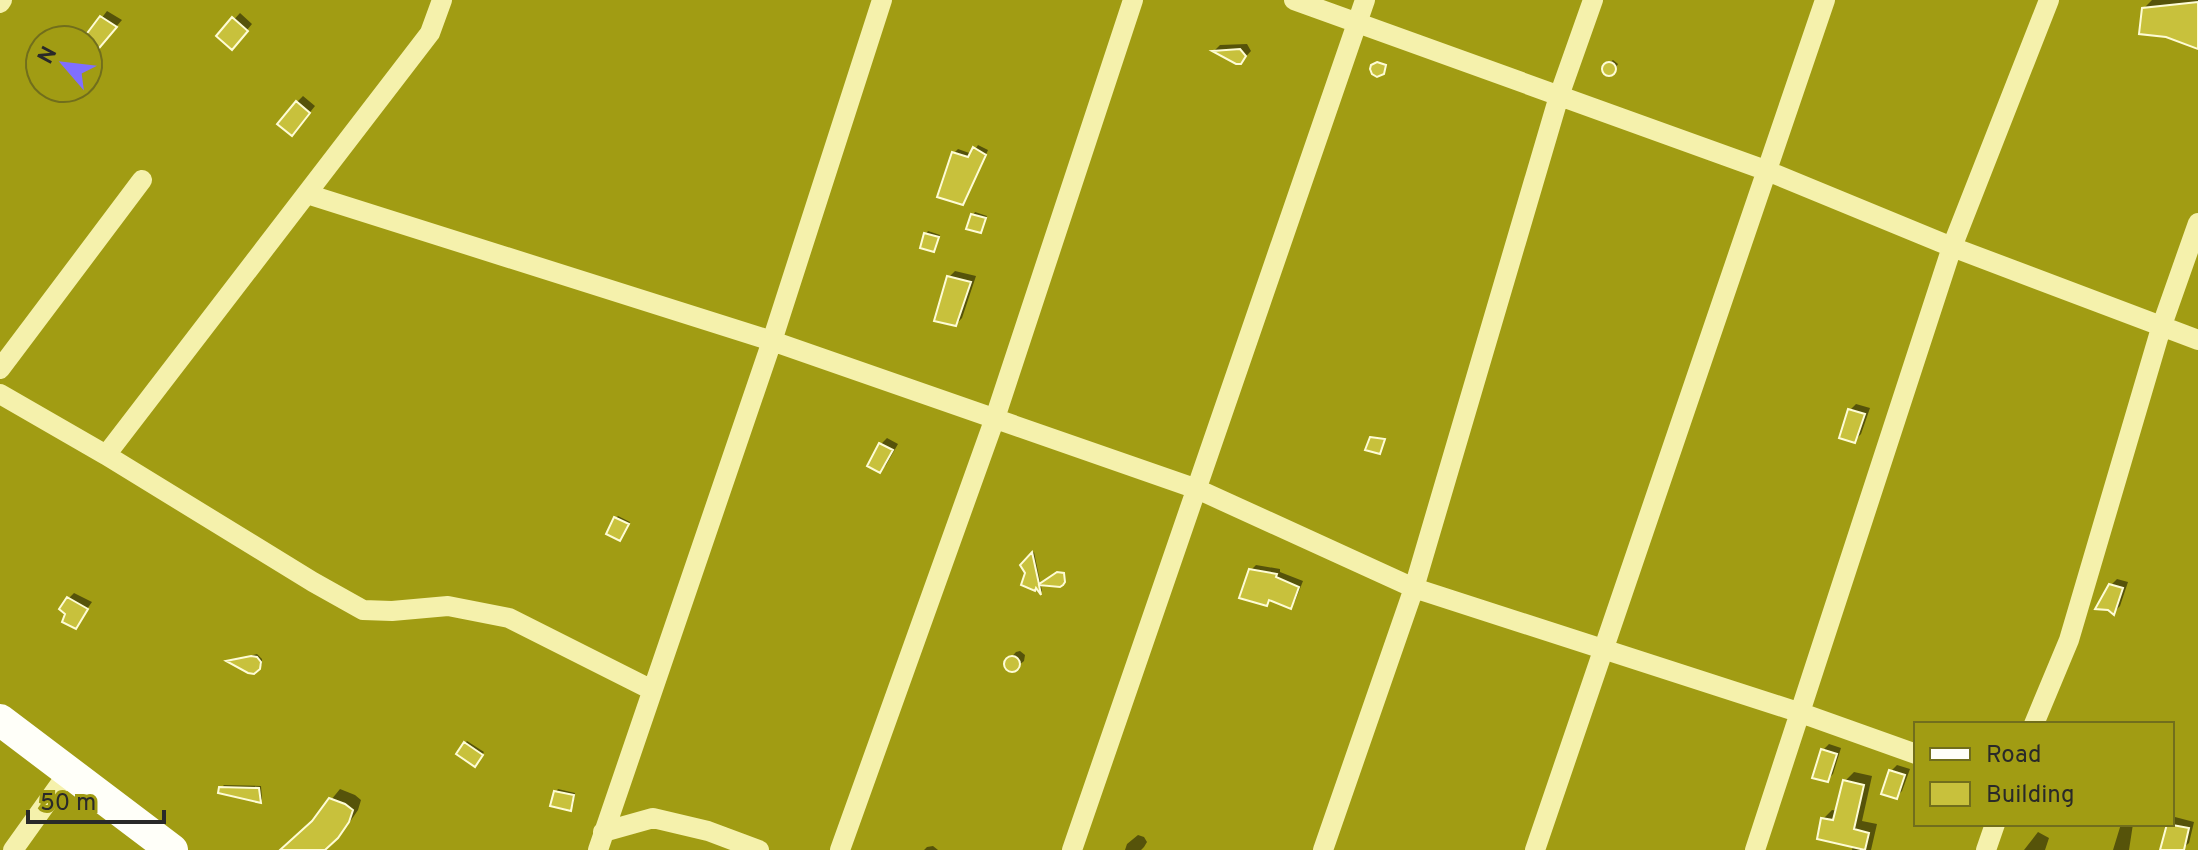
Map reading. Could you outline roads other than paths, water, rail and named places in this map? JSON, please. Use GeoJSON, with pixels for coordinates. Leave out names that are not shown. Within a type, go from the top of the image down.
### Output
{"type":"FeatureCollection","features":[{"type":"Feature","properties":{"kind":"main road"},"geometry":{"type":"LineString","coordinates":[[0,720],[172,850]]}},
{"type":"Feature","properties":{"kind":"street"},"geometry":{"type":"LineString","coordinates":[[106,455],[430,33],[442,0]]}},
{"type":"Feature","properties":{"kind":"street"},"geometry":{"type":"LineString","coordinates":[[601,841],[772,341],[882,0]]}},
{"type":"Feature","properties":{"kind":"street"},"geometry":{"type":"LineString","coordinates":[[840,850],[995,418],[1133,0]]}},
{"type":"Feature","properties":{"kind":"street"},"geometry":{"type":"LineString","coordinates":[[1294,0],[1765,170],[1952,247],[2198,340]]}},
{"type":"Feature","properties":{"kind":"street"},"geometry":{"type":"LineString","coordinates":[[1072,850],[1365,0]]}},
{"type":"Feature","properties":{"kind":"street"},"geometry":{"type":"LineString","coordinates":[[1323,850],[1414,588],[1559,96],[1593,0]]}},
{"type":"Feature","properties":{"kind":"street"},"geometry":{"type":"LineString","coordinates":[[1535,850],[1825,0]]}},
{"type":"Feature","properties":{"kind":"street"},"geometry":{"type":"LineString","coordinates":[[1755,850],[1952,247],[2049,0]]}},
{"type":"Feature","properties":{"kind":"street"},"geometry":{"type":"LineString","coordinates":[[0,369],[142,180]]}},
{"type":"Feature","properties":{"kind":"street"},"geometry":{"type":"LineString","coordinates":[[307,194],[772,341],[995,418],[1197,489],[1414,588],[1801,713],[1914,753]]}},
{"type":"Feature","properties":{"kind":"street"},"geometry":{"type":"LineString","coordinates":[[2035,722],[2069,640],[2161,328],[2198,223]]}},
{"type":"Feature","properties":{"kind":"street"},"geometry":{"type":"LineString","coordinates":[[0,394],[363,610],[448,606],[509,618],[652,690]]}},
{"type":"Feature","properties":{"kind":"street"},"geometry":{"type":"LineString","coordinates":[[13,850],[68,773]]}},
{"type":"Feature","properties":{"kind":"street"},"geometry":{"type":"LineString","coordinates":[[601,841],[653,818],[708,831],[759,850]]}},
{"type":"Feature","properties":{"kind":"street"},"geometry":{"type":"LineString","coordinates":[[1986,850],[1994,826]]}}]}
